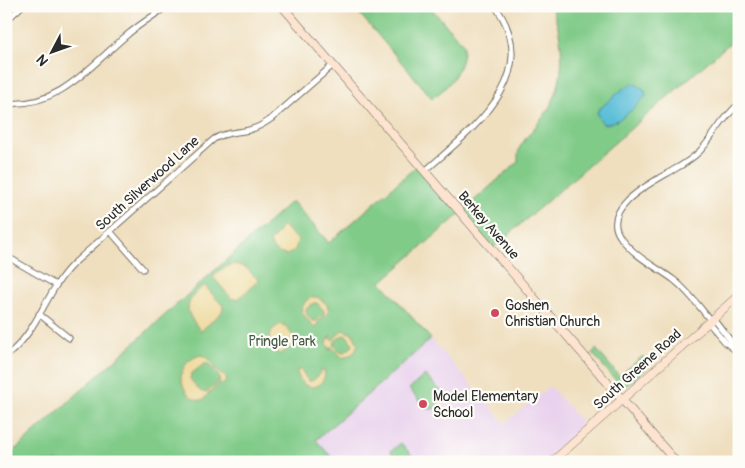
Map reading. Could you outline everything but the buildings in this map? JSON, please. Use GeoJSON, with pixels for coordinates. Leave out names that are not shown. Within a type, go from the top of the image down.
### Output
{"type":"FeatureCollection","features":[{"type":"Feature","properties":{"kind":"street"},"geometry":{"type":"LineString","coordinates":[[6,21],[22,6]]}},
{"type":"Feature","properties":{"kind":"street","name":"Berkey Avenue"},"geometry":{"type":"LineString","coordinates":[[282,6],[676,462]]}},
{"type":"Feature","properties":{"kind":"street"},"geometry":{"type":"LineString","coordinates":[[425,171],[475,126],[493,105],[506,85],[512,51],[506,27],[495,6]]}},
{"type":"Feature","properties":{"kind":"street"},"geometry":{"type":"LineString","coordinates":[[6,103],[37,101],[62,91],[133,29],[165,7]]}},
{"type":"Feature","properties":{"kind":"street","name":"South Silverwood Lane"},"geometry":{"type":"LineString","coordinates":[[6,356],[23,341],[56,284],[67,270],[110,231],[214,139],[226,133],[247,130],[263,124],[333,65]]}},
{"type":"Feature","properties":{"kind":"street"},"geometry":{"type":"LineString","coordinates":[[739,104],[727,115],[699,151],[678,168],[639,191],[620,209],[615,221],[620,237],[634,252],[676,282],[739,352]]}},
{"type":"Feature","properties":{"kind":"street"},"geometry":{"type":"LineString","coordinates":[[110,231],[143,269]]}},
{"type":"Feature","properties":{"kind":"street"},"geometry":{"type":"LineString","coordinates":[[6,256],[56,284]]}},
{"type":"Feature","properties":{"kind":"street","name":"South Greene Road"},"geometry":{"type":"LineString","coordinates":[[552,462],[739,295]]}},
{"type":"Feature","properties":{"kind":"street"},"geometry":{"type":"LineString","coordinates":[[39,314],[69,338]]}},
{"type":"Feature","properties":{"kind":"shaded area","name":"Model Elementary School"},"geometry":{"type":"Polygon","coordinates":[[[431,339],[505,423],[550,386],[583,424],[544,462],[336,462],[316,440],[431,339]]]}},
{"type":"Feature","properties":{"kind":"green space"},"geometry":{"type":"Polygon","coordinates":[[[353,6],[429,6],[463,44],[462,60],[459,68],[445,88],[432,98],[353,6]]]}},
{"type":"Feature","properties":{"kind":"green space","name":"Pringle Park"},"geometry":{"type":"Polygon","coordinates":[[[551,6],[739,6],[739,35],[492,249],[461,213],[381,282],[431,339],[316,440],[336,462],[6,462],[6,458],[292,201],[329,243],[419,164],[461,212],[518,162],[520,147],[553,101],[558,88],[562,61],[559,33],[551,6]]]}},
{"type":"Feature","properties":{"kind":"green space"},"geometry":{"type":"Polygon","coordinates":[[[596,349],[619,376],[643,356],[650,365],[627,385],[620,385],[592,353],[596,349]]]}},
{"type":"Feature","properties":{"kind":"green space"},"geometry":{"type":"Polygon","coordinates":[[[425,375],[445,395],[434,409],[427,409],[409,389],[425,375]]]}},
{"type":"Feature","properties":{"kind":"green space"},"geometry":{"type":"Polygon","coordinates":[[[401,443],[416,460],[414,462],[397,462],[391,451],[401,443]]]}},
{"type":"Feature","properties":{"kind":"sand"},"geometry":{"type":"Polygon","coordinates":[[[282,225],[298,240],[295,250],[287,255],[276,251],[270,242],[282,225]]]}},
{"type":"Feature","properties":{"kind":"sand"},"geometry":{"type":"Polygon","coordinates":[[[234,264],[245,267],[259,280],[238,299],[232,299],[213,277],[223,268],[234,264]]]}},
{"type":"Feature","properties":{"kind":"sand"},"geometry":{"type":"Polygon","coordinates":[[[204,285],[223,306],[222,312],[201,331],[191,317],[188,307],[197,291],[204,285]]]}},
{"type":"Feature","properties":{"kind":"sand"},"geometry":{"type":"Polygon","coordinates":[[[317,297],[327,304],[329,313],[314,328],[301,311],[306,301],[317,297]],[[317,303],[306,309],[306,313],[312,321],[316,321],[324,315],[324,311],[317,303]]]}},
{"type":"Feature","properties":{"kind":"sand"},"geometry":{"type":"Polygon","coordinates":[[[281,324],[294,337],[297,337],[299,341],[280,354],[272,347],[269,339],[272,330],[281,324]]]}},
{"type":"Feature","properties":{"kind":"sand"},"geometry":{"type":"Polygon","coordinates":[[[342,330],[353,334],[358,344],[354,353],[343,358],[332,347],[330,347],[330,351],[327,343],[330,335],[330,339],[333,340],[342,330]],[[343,335],[335,341],[334,345],[343,353],[352,347],[353,344],[347,336],[343,335]]]}},
{"type":"Feature","properties":{"kind":"sand"},"geometry":{"type":"Polygon","coordinates":[[[197,356],[205,356],[218,372],[227,379],[224,384],[220,383],[203,400],[191,397],[181,379],[184,367],[197,356]],[[204,364],[191,374],[190,379],[200,391],[206,393],[219,382],[220,378],[209,364],[204,364]]]}},
{"type":"Feature","properties":{"kind":"sand"},"geometry":{"type":"Polygon","coordinates":[[[299,369],[308,381],[312,381],[319,375],[321,370],[325,372],[324,379],[316,386],[307,386],[299,378],[297,371],[299,369]]]}},
{"type":"Feature","properties":{"kind":"water"},"geometry":{"type":"Polygon","coordinates":[[[633,83],[644,89],[646,96],[621,118],[603,124],[597,114],[598,110],[624,88],[633,83]]]}},
{"type":"Feature","properties":{"kind":"place","name":"Goshen Christian Church"},"geometry":{"type":"Point","coordinates":[495,313]}},
{"type":"Feature","properties":{"kind":"place","name":"Model Elementary School"},"geometry":{"type":"Point","coordinates":[423,404]}}]}
